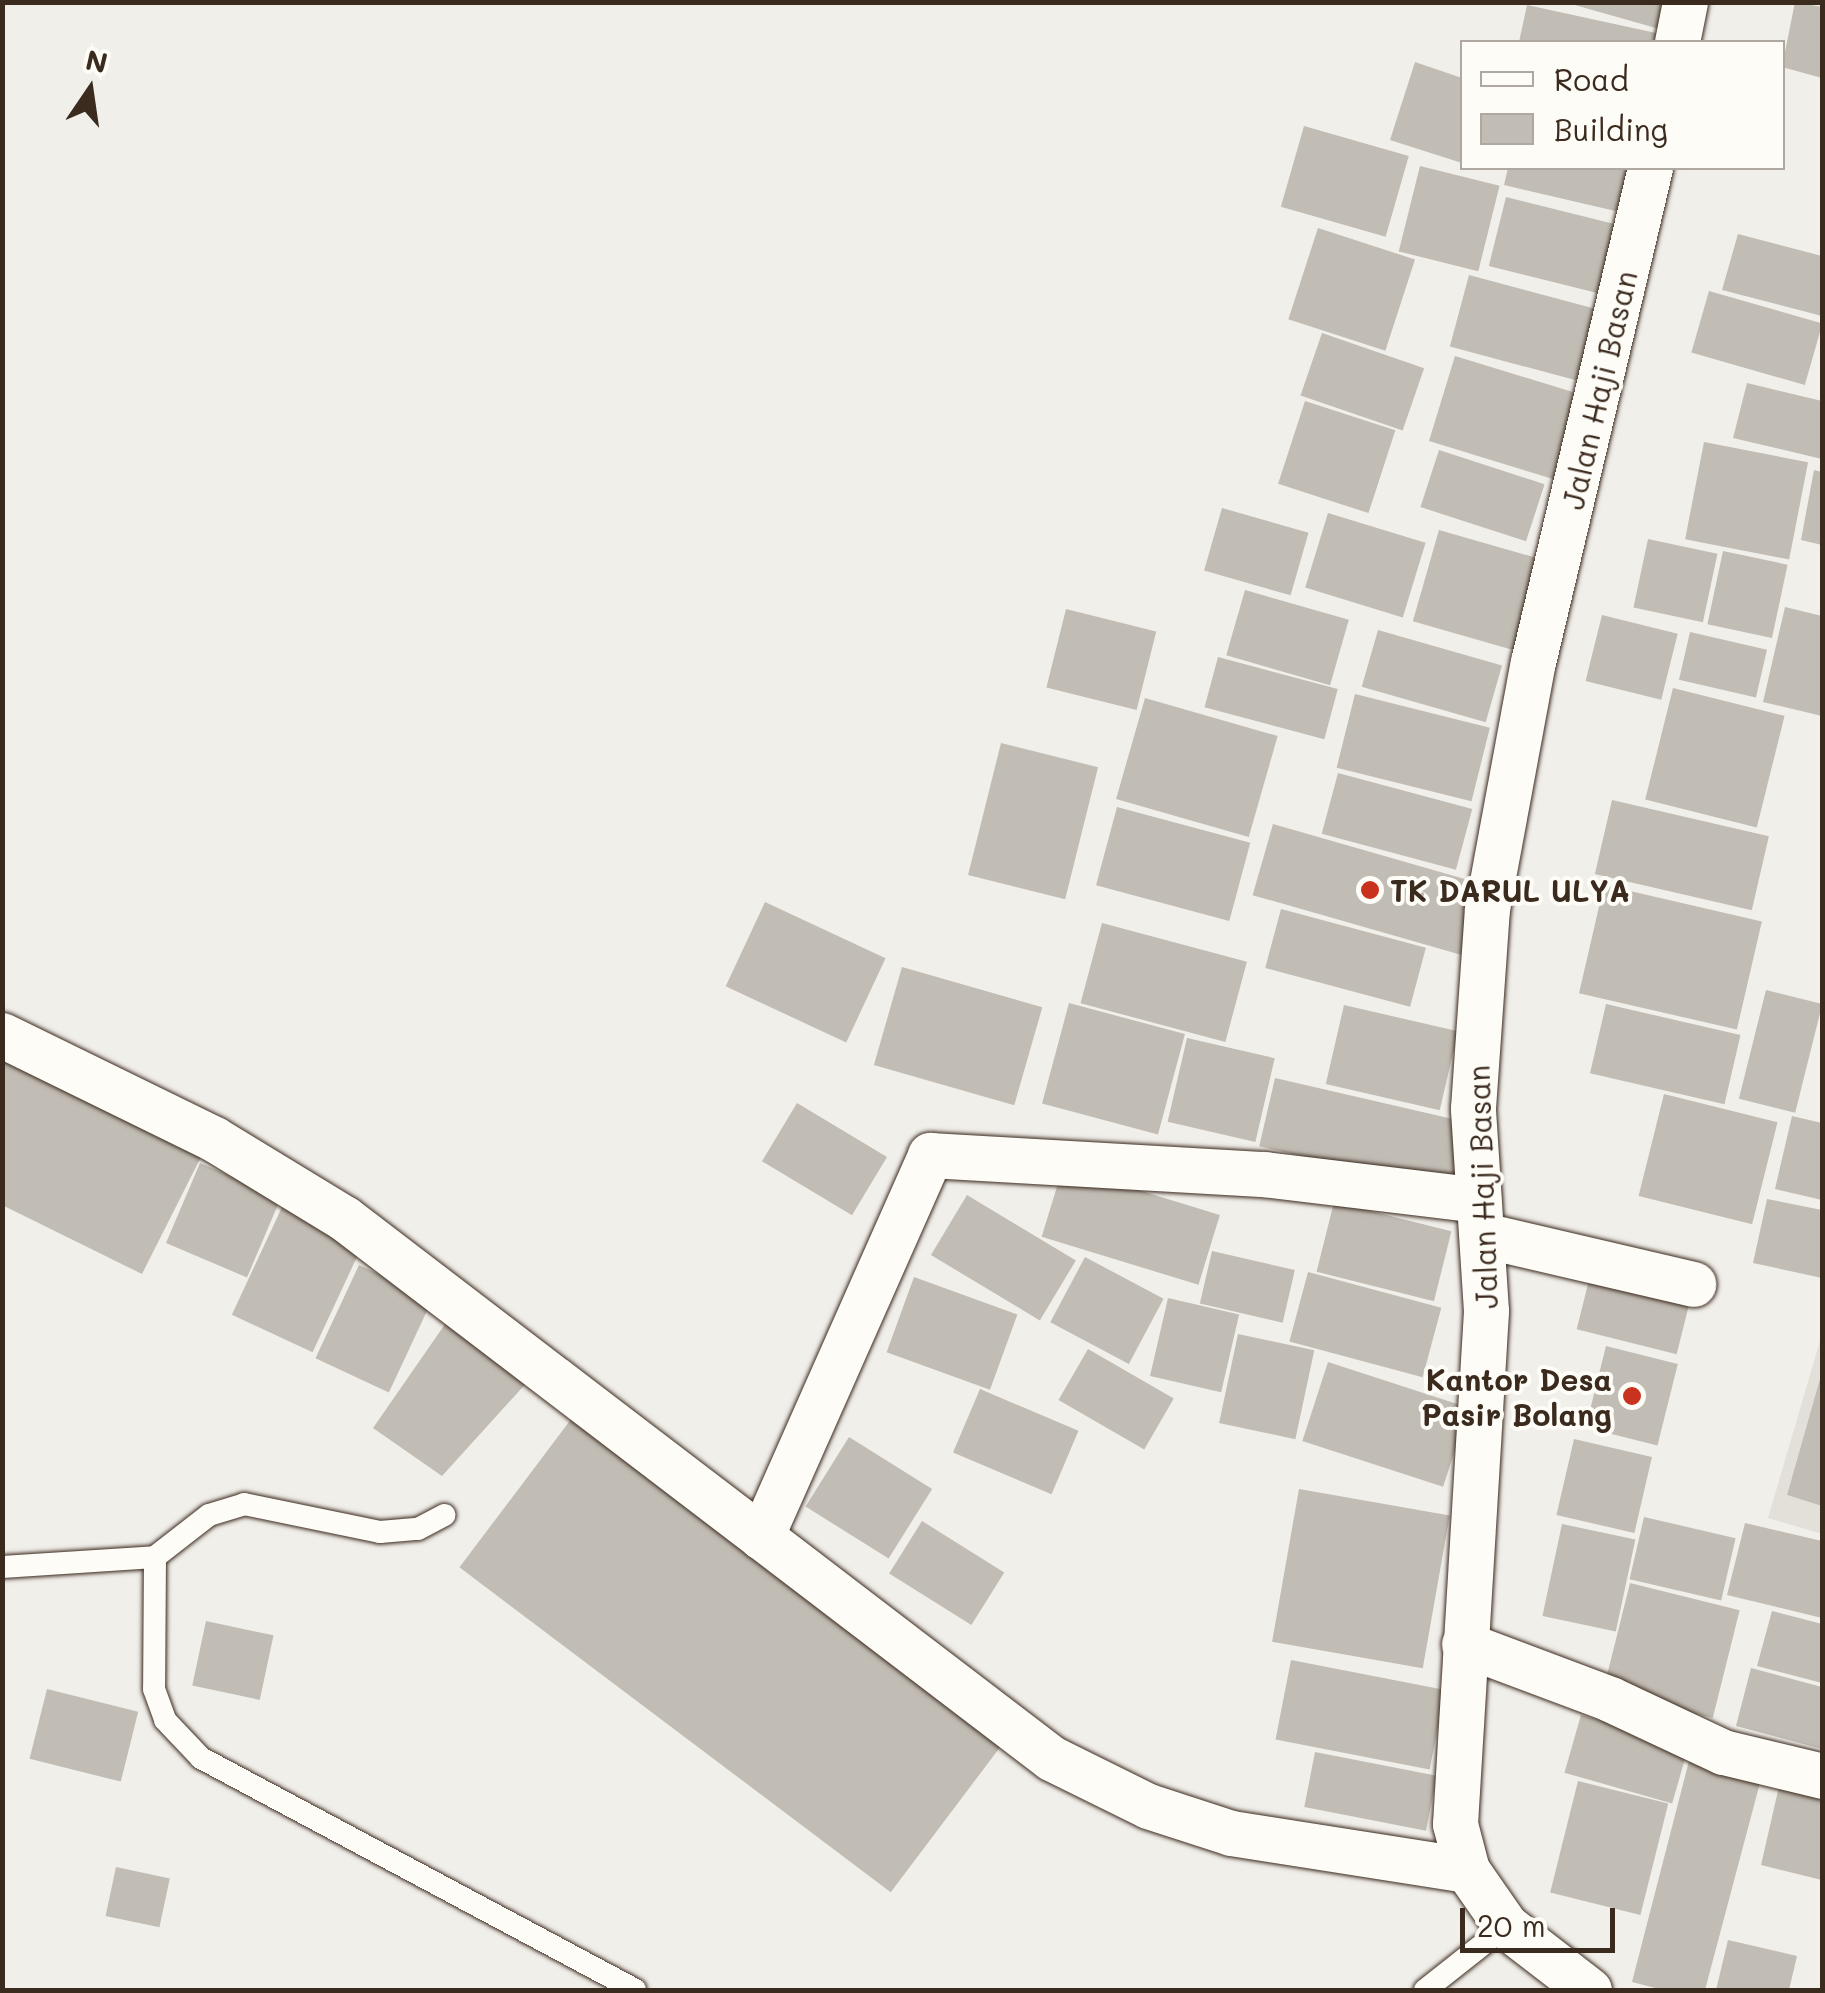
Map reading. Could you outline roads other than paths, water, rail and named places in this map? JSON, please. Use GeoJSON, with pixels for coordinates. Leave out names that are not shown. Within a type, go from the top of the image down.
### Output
{"type":"FeatureCollection","features":[{"type":"Feature","properties":{"kind":"street"},"geometry":{"type":"LineString","coordinates":[[1676,40],[1685,2]]}},
{"type":"Feature","properties":{"kind":"street","name":"Jalan Haji Basan"},"geometry":{"type":"LineString","coordinates":[[1589,1990],[1506,1926],[1467,1870],[1455,1824],[1485,1349],[1474,1108],[1487,909],[1533,662],[1650,170]]}},
{"type":"Feature","properties":{"kind":"street"},"geometry":{"type":"LineString","coordinates":[[2,1035],[214,1139],[315,1199],[557,1376],[760,1537],[1051,1758],[1148,1806],[1231,1834],[1467,1870]]}},
{"type":"Feature","properties":{"kind":"street"},"geometry":{"type":"LineString","coordinates":[[760,1537],[930,1155],[1264,1174],[1480,1218],[1694,1284]]}},
{"type":"Feature","properties":{"kind":"street"},"geometry":{"type":"LineString","coordinates":[[1464,1644],[1610,1699],[1723,1752],[1822,1776]]}},
{"type":"Feature","properties":{"kind":"lane"},"geometry":{"type":"LineString","coordinates":[[2,1567],[154,1557],[209,1515],[244,1504],[380,1532],[418,1529],[444,1515]]}},
{"type":"Feature","properties":{"kind":"lane"},"geometry":{"type":"LineString","coordinates":[[154,1557],[154,1688],[165,1720],[201,1758],[635,1990]]}},
{"type":"Feature","properties":{"kind":"lane"},"geometry":{"type":"LineString","coordinates":[[1425,1990],[1506,1926]]}},
{"type":"Feature","properties":{"kind":"place","name":"TK DARUL ULYA"},"geometry":{"type":"Point","coordinates":[1370,890]}},
{"type":"Feature","properties":{"kind":"place","name":"Kantor Desa Pasir Bolang"},"geometry":{"type":"Point","coordinates":[1632,1396]}}]}
